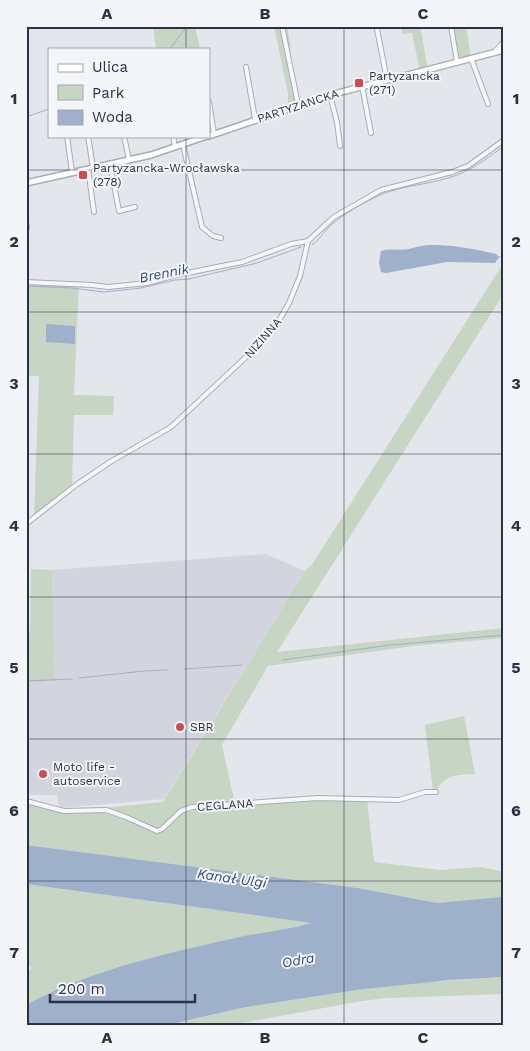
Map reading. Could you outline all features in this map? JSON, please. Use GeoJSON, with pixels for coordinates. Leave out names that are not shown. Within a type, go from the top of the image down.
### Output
{"type":"FeatureCollection","features":[{"type":"Feature","properties":{"kind":"main road","name":"PARTYZANCKA"},"geometry":{"type":"LineString","coordinates":[[210,135],[330,94],[504,50]]}},
{"type":"Feature","properties":{"kind":"main road","name":"PARTYZANCKA"},"geometry":{"type":"LineString","coordinates":[[26,183],[129,160],[175,148],[202,138]]}},
{"type":"Feature","properties":{"kind":"street"},"geometry":{"type":"LineString","coordinates":[[282,26],[298,104]]}},
{"type":"Feature","properties":{"kind":"street"},"geometry":{"type":"LineString","coordinates":[[451,26],[457,62]]}},
{"type":"Feature","properties":{"kind":"street"},"geometry":{"type":"LineString","coordinates":[[377,28],[387,80]]}},
{"type":"Feature","properties":{"kind":"street"},"geometry":{"type":"LineString","coordinates":[[494,52],[504,42]]}},
{"type":"Feature","properties":{"kind":"street"},"geometry":{"type":"LineString","coordinates":[[472,58],[488,104]]}},
{"type":"Feature","properties":{"kind":"street"},"geometry":{"type":"LineString","coordinates":[[246,67],[255,119]]}},
{"type":"Feature","properties":{"kind":"street"},"geometry":{"type":"LineString","coordinates":[[362,86],[371,133]]}},
{"type":"Feature","properties":{"kind":"street"},"geometry":{"type":"LineString","coordinates":[[330,94],[337,122],[340,146]]}},
{"type":"Feature","properties":{"kind":"street"},"geometry":{"type":"LineString","coordinates":[[66,138],[72,172]]}},
{"type":"Feature","properties":{"kind":"street"},"geometry":{"type":"LineString","coordinates":[[88,138],[94,212]]}},
{"type":"Feature","properties":{"kind":"street"},"geometry":{"type":"LineString","coordinates":[[124,138],[129,160]]}},
{"type":"Feature","properties":{"kind":"street"},"geometry":{"type":"LineString","coordinates":[[173,138],[175,148]]}},
{"type":"Feature","properties":{"kind":"street"},"geometry":{"type":"LineString","coordinates":[[26,282],[92,285],[108,288],[147,283],[242,262],[291,244],[308,241],[334,217],[374,194],[389,188],[461,169],[482,157],[504,140]]}},
{"type":"Feature","properties":{"kind":"street"},"geometry":{"type":"LineString","coordinates":[[182,145],[202,227],[213,236],[221,238]]}},
{"type":"Feature","properties":{"kind":"street"},"geometry":{"type":"LineString","coordinates":[[110,164],[119,211],[135,208]]}},
{"type":"Feature","properties":{"kind":"street"},"geometry":{"type":"LineString","coordinates":[[26,222],[27,228]]}},
{"type":"Feature","properties":{"kind":"street","name":"NIZINNA"},"geometry":{"type":"LineString","coordinates":[[26,524],[110,462],[176,422],[260,344],[274,329],[289,303],[300,276],[308,241]]}},
{"type":"Feature","properties":{"kind":"street","name":"CEGLANA"},"geometry":{"type":"LineString","coordinates":[[26,801],[64,811],[106,810],[157,831],[162,829],[181,811],[192,807],[318,798],[399,800],[424,792],[436,792]]}},
{"type":"Feature","properties":{"kind":"shaded area"},"geometry":{"type":"Polygon","coordinates":[[[266,554],[305,571],[164,799],[59,808],[57,795],[26,795],[26,683],[55,681],[52,570],[266,554]]]}},
{"type":"Feature","properties":{"kind":"green space"},"geometry":{"type":"Polygon","coordinates":[[[153,26],[195,26],[200,48],[156,48],[153,26]]]}},
{"type":"Feature","properties":{"kind":"green space"},"geometry":{"type":"Polygon","coordinates":[[[274,26],[287,26],[291,50],[287,50],[298,104],[288,108],[288,94],[274,26]]]}},
{"type":"Feature","properties":{"kind":"green space"},"geometry":{"type":"Polygon","coordinates":[[[402,26],[420,26],[428,69],[420,71],[412,33],[402,34],[402,26]]]}},
{"type":"Feature","properties":{"kind":"green space"},"geometry":{"type":"Polygon","coordinates":[[[451,26],[466,26],[471,58],[457,62],[451,26]]]}},
{"type":"Feature","properties":{"kind":"green space"},"geometry":{"type":"Polygon","coordinates":[[[504,262],[504,293],[277,652],[504,628],[504,638],[413,646],[268,666],[222,745],[235,804],[318,798],[367,799],[374,862],[440,870],[481,867],[504,872],[504,899],[437,903],[358,888],[26,845],[26,801],[57,809],[93,809],[163,802],[305,571],[311,566],[504,262]]]}},
{"type":"Feature","properties":{"kind":"green space"},"geometry":{"type":"Polygon","coordinates":[[[26,282],[79,284],[74,395],[114,396],[113,415],[74,415],[72,485],[74,487],[34,518],[39,376],[26,376],[26,282]]]}},
{"type":"Feature","properties":{"kind":"green space"},"geometry":{"type":"Polygon","coordinates":[[[31,569],[52,570],[55,681],[26,683],[26,635],[30,632],[31,569]]]}},
{"type":"Feature","properties":{"kind":"green space"},"geometry":{"type":"Polygon","coordinates":[[[464,716],[475,774],[447,779],[439,786],[436,792],[433,791],[425,725],[464,716]]]}},
{"type":"Feature","properties":{"kind":"green space"},"geometry":{"type":"Polygon","coordinates":[[[26,884],[314,923],[200,947],[123,966],[83,979],[26,1005],[26,974],[31,968],[26,960],[26,884]]]}},
{"type":"Feature","properties":{"kind":"green space"},"geometry":{"type":"Polygon","coordinates":[[[504,977],[504,994],[387,998],[231,1025],[168,1025],[246,1007],[342,991],[439,981],[504,977]]]}},
{"type":"Feature","properties":{"kind":"water"},"geometry":{"type":"Polygon","coordinates":[[[433,245],[472,249],[496,254],[499,257],[495,263],[447,262],[386,273],[381,272],[379,263],[381,251],[405,250],[433,245]]]}},
{"type":"Feature","properties":{"kind":"water"},"geometry":{"type":"Polygon","coordinates":[[[46,324],[75,326],[75,344],[46,342],[46,324]]]}},
{"type":"Feature","properties":{"kind":"water"},"geometry":{"type":"Polygon","coordinates":[[[26,845],[358,888],[437,903],[504,897],[504,977],[450,980],[356,990],[246,1007],[168,1025],[26,1025],[26,1005],[52,992],[105,971],[244,936],[312,923],[26,884],[26,845]]]}},
{"type":"Feature","properties":{"kind":"waterway"},"geometry":{"type":"LineString","coordinates":[[171,48],[187,26]]}},
{"type":"Feature","properties":{"kind":"waterway"},"geometry":{"type":"LineString","coordinates":[[26,117],[48,109]]}},
{"type":"Feature","properties":{"kind":"waterway","name":"Brennik"},"geometry":{"type":"LineString","coordinates":[[312,245],[336,221],[367,201],[396,190],[464,172],[478,165],[504,146]]}},
{"type":"Feature","properties":{"kind":"waterway","name":"Brennik"},"geometry":{"type":"LineString","coordinates":[[26,286],[104,292],[141,288],[257,263],[301,247]]}},
{"type":"Feature","properties":{"kind":"waterway"},"geometry":{"type":"LineString","coordinates":[[499,257],[504,257]]}},
{"type":"Feature","properties":{"kind":"waterway"},"geometry":{"type":"LineString","coordinates":[[283,660],[390,645],[504,635]]}},
{"type":"Feature","properties":{"kind":"waterway"},"geometry":{"type":"LineString","coordinates":[[184,669],[242,665]]}},
{"type":"Feature","properties":{"kind":"waterway"},"geometry":{"type":"LineString","coordinates":[[79,678],[167,670]]}},
{"type":"Feature","properties":{"kind":"waterway"},"geometry":{"type":"LineString","coordinates":[[26,681],[72,679]]}},
{"type":"Feature","properties":{"kind":"place","name":"Partyzancka (271)"},"geometry":{"type":"Point","coordinates":[359,83]}},
{"type":"Feature","properties":{"kind":"place","name":"Partyzancka-Wrocławska (278)"},"geometry":{"type":"Point","coordinates":[83,175]}},
{"type":"Feature","properties":{"kind":"place","name":"SBR"},"geometry":{"type":"Point","coordinates":[180,727]}},
{"type":"Feature","properties":{"kind":"place","name":"Moto life - autoservice"},"geometry":{"type":"Point","coordinates":[43,774]}},
{"type":"Feature","properties":{"kind":"water label","name":"Kanał Ulgi"},"geometry":{"type":"Point","coordinates":[232,878]}},
{"type":"Feature","properties":{"kind":"water label","name":"Odra"},"geometry":{"type":"Point","coordinates":[298,960]}}]}
